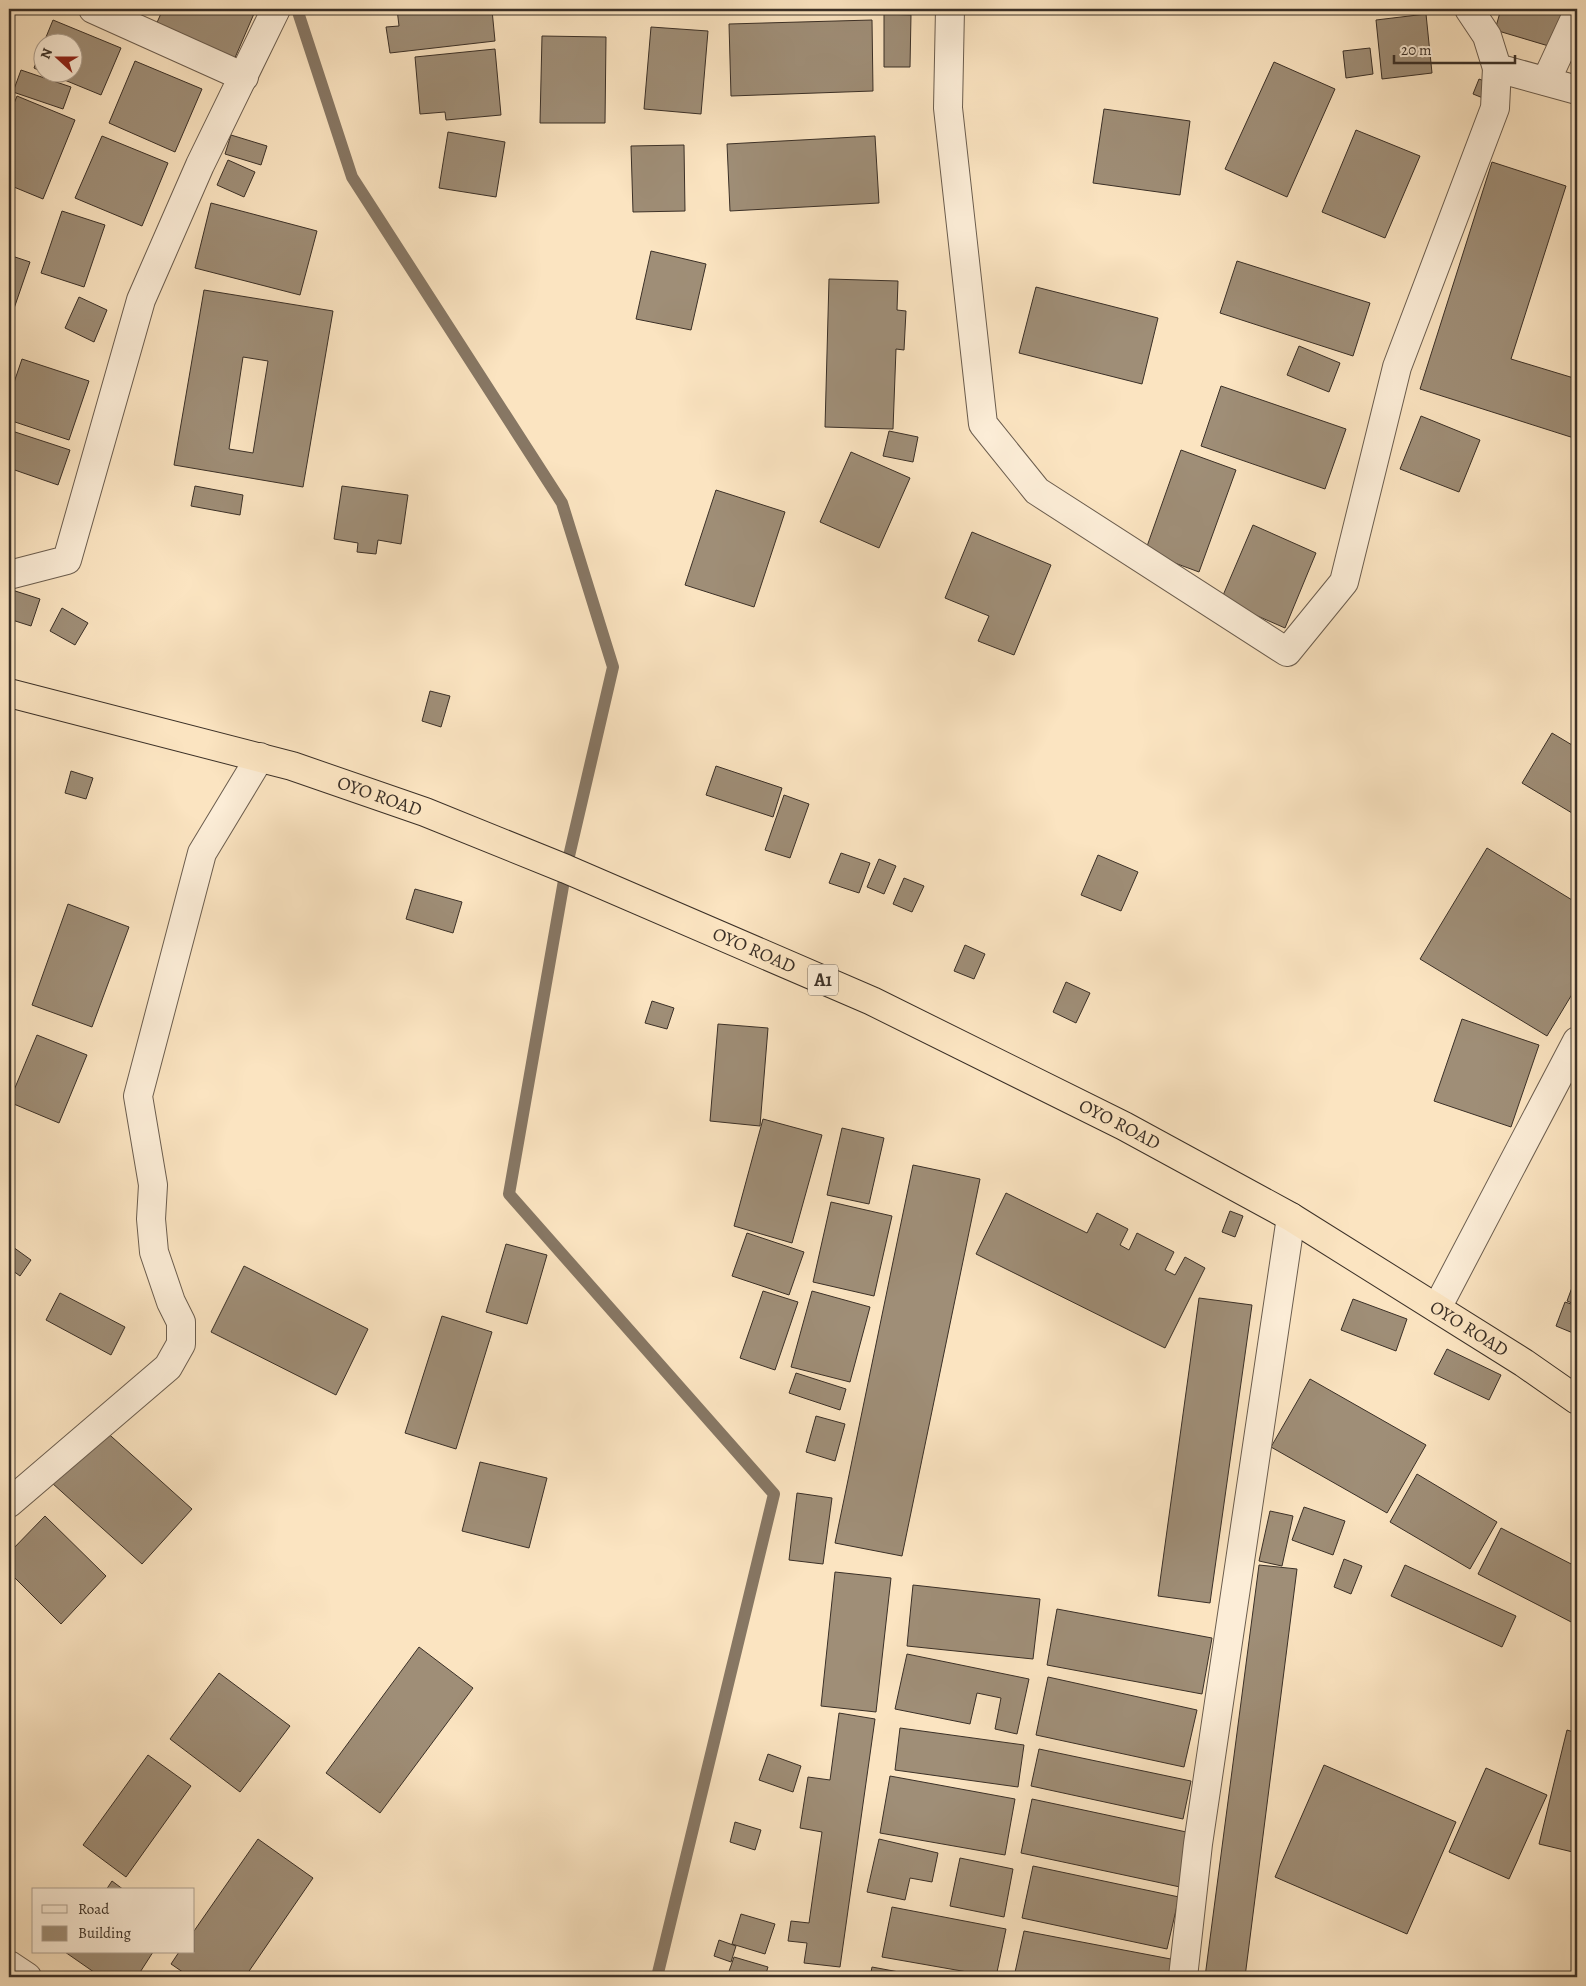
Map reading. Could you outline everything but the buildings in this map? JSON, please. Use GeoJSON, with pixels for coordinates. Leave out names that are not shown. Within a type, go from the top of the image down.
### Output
{"type":"FeatureCollection","features":[{"type":"Feature","properties":{"kind":"highway","name":"OYO ROAD"},"geometry":{"type":"LineString","coordinates":[[9,693],[292,766],[425,812],[566,869],[872,1001],[1124,1126],[1291,1217],[1524,1363],[1577,1400]]}},
{"type":"Feature","properties":{"kind":"street"},"geometry":{"type":"LineString","coordinates":[[93,9],[244,77]]}},
{"type":"Feature","properties":{"kind":"street"},"geometry":{"type":"LineString","coordinates":[[9,575],[67,560],[141,300],[200,165],[276,9]]}},
{"type":"Feature","properties":{"kind":"street"},"geometry":{"type":"LineString","coordinates":[[950,9],[948,108],[983,424],[1037,491],[1287,652],[1344,582],[1397,368],[1495,108],[1497,68],[1487,36],[1469,9]]}},
{"type":"Feature","properties":{"kind":"street"},"geometry":{"type":"LineString","coordinates":[[1546,81],[1577,14]]}},
{"type":"Feature","properties":{"kind":"street"},"geometry":{"type":"LineString","coordinates":[[1497,68],[1577,90]]}},
{"type":"Feature","properties":{"kind":"street"},"geometry":{"type":"LineString","coordinates":[[9,1503],[168,1367],[180,1344],[181,1322],[171,1302],[154,1252],[151,1219],[153,1185],[138,1096],[202,853],[260,757]]}},
{"type":"Feature","properties":{"kind":"street"},"geometry":{"type":"LineString","coordinates":[[1437,1308],[1577,1041]]}},
{"type":"Feature","properties":{"kind":"street"},"geometry":{"type":"LineString","coordinates":[[1183,1977],[1198,1844],[1291,1217]]}},
{"type":"Feature","properties":{"kind":"street"},"geometry":{"type":"LineString","coordinates":[[9,1965],[27,1977]]}},
{"type":"Feature","properties":{"kind":"waterway"},"geometry":{"type":"LineString","coordinates":[[297,9],[352,177],[562,503],[613,667],[566,869],[509,1194],[774,1494],[657,1977]]}}]}
